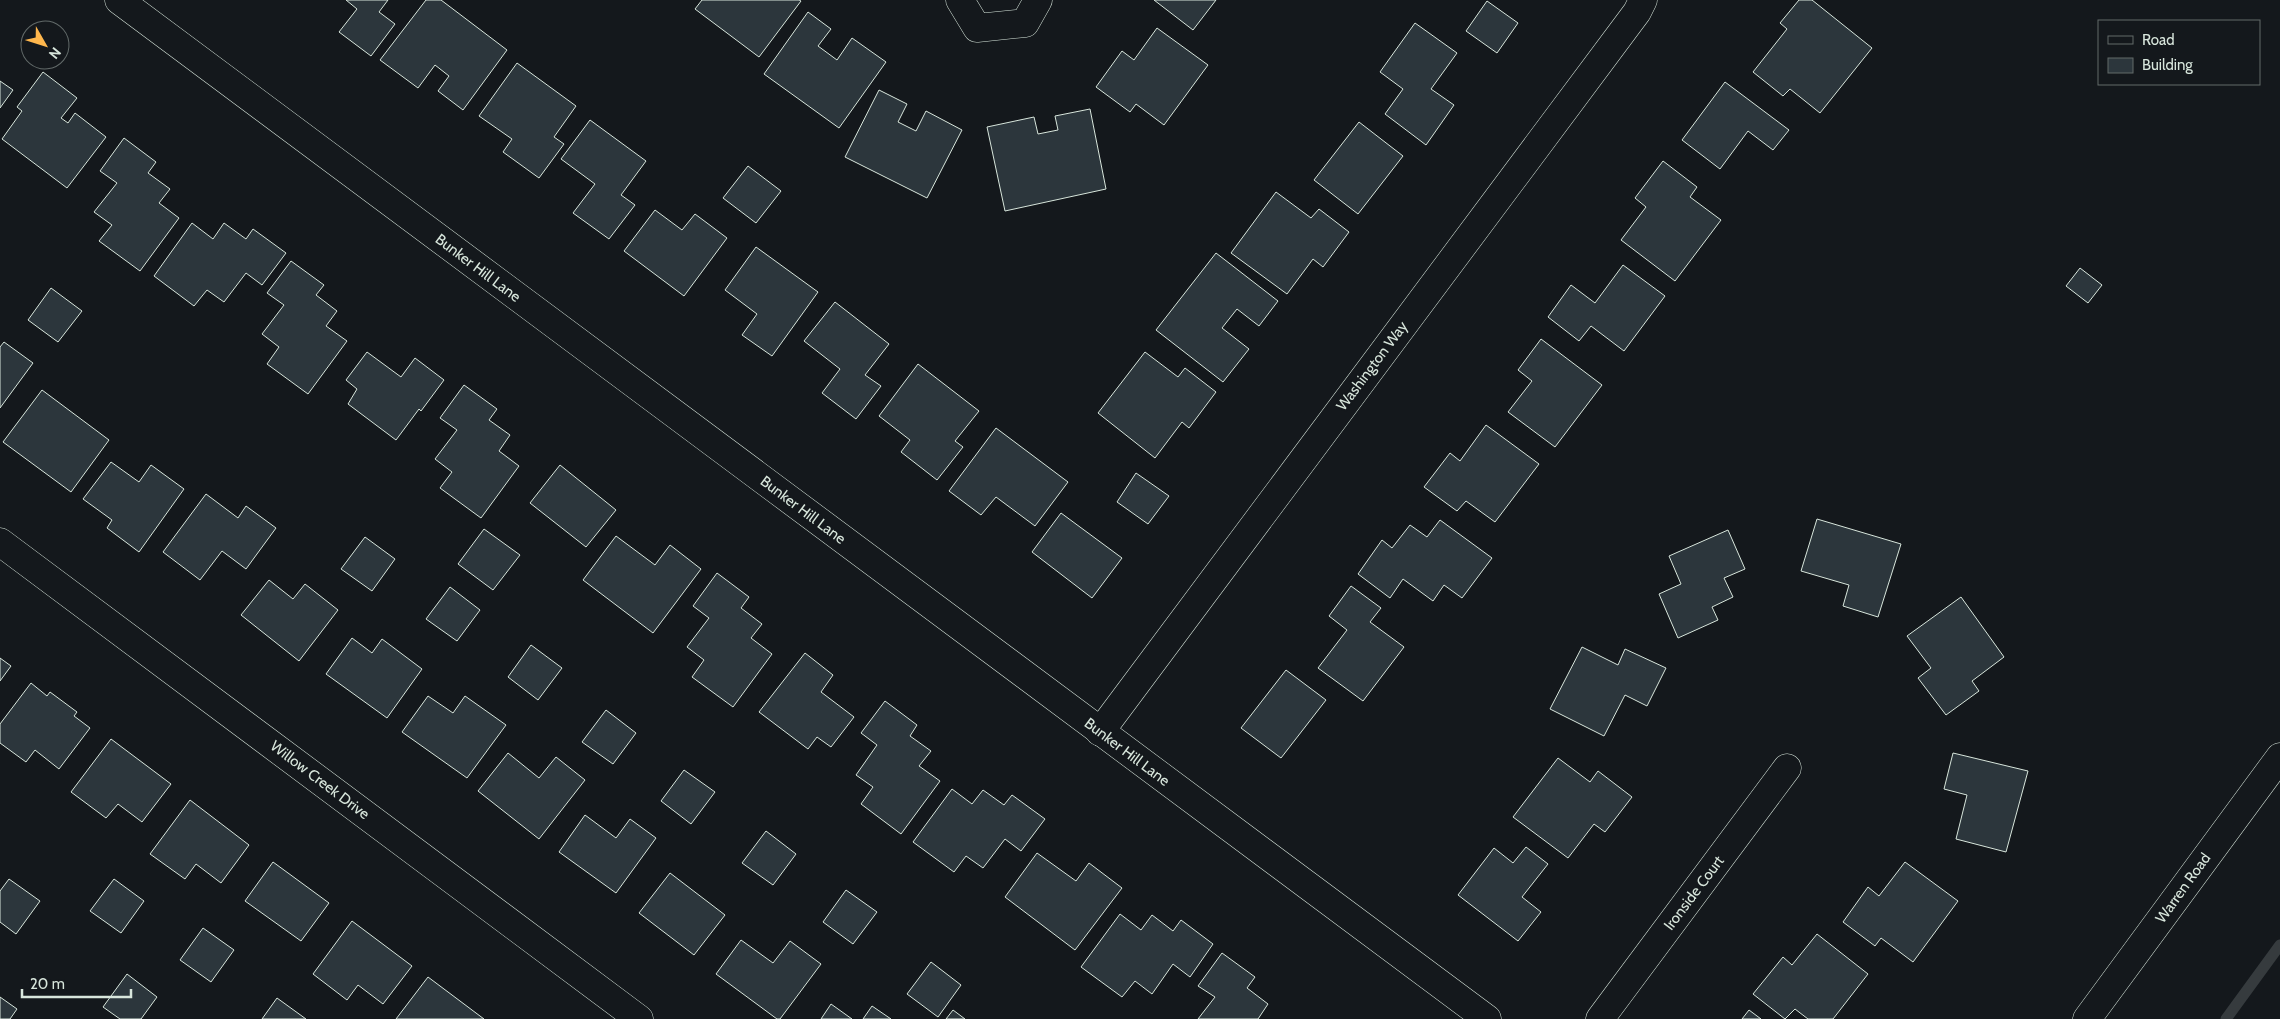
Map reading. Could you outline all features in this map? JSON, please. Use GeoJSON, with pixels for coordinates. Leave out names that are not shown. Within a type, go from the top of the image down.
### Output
{"type":"FeatureCollection","features":[{"type":"Feature","properties":{"kind":"street","name":"Bunker Hill Lane"},"geometry":{"type":"LineString","coordinates":[[119,0],[1487,1019]]}},
{"type":"Feature","properties":{"kind":"street"},"geometry":{"type":"LineString","coordinates":[[960,0],[977,28],[1026,23],[1038,0]]}},
{"type":"Feature","properties":{"kind":"street","name":"Washington Way"},"geometry":{"type":"LineString","coordinates":[[1100,732],[1638,12],[1643,0]]}},
{"type":"Feature","properties":{"kind":"street","name":"Willow Creek Drive"},"geometry":{"type":"LineString","coordinates":[[0,542],[639,1019]]}},
{"type":"Feature","properties":{"kind":"street","name":"Warren Road"},"geometry":{"type":"LineString","coordinates":[[2087,1019],[2280,757]]}},
{"type":"Feature","properties":{"kind":"street","name":"Ironside Court"},"geometry":{"type":"LineString","coordinates":[[1600,1019],[1787,768]]}},
{"type":"Feature","properties":{"kind":"building"},"geometry":{"type":"Polygon","coordinates":[[[346,0],[388,0],[379,12],[395,24],[371,56],[339,32],[357,9],[346,0]]]}},
{"type":"Feature","properties":{"kind":"building"},"geometry":{"type":"Polygon","coordinates":[[[426,0],[441,0],[507,50],[463,110],[438,91],[449,76],[435,65],[418,88],[380,60],[426,0]]]}},
{"type":"Feature","properties":{"kind":"building"},"geometry":{"type":"Polygon","coordinates":[[[702,0],[801,1],[759,57],[695,9],[702,0]]]}},
{"type":"Feature","properties":{"kind":"building"},"geometry":{"type":"Polygon","coordinates":[[[1154,0],[1216,0],[1193,30],[1154,0]]]}},
{"type":"Feature","properties":{"kind":"building"},"geometry":{"type":"Polygon","coordinates":[[[1799,0],[1812,0],[1872,48],[1820,113],[1790,89],[1783,96],[1753,72],[1787,29],[1780,23],[1799,0]]]}},
{"type":"Feature","properties":{"kind":"building"},"geometry":{"type":"Polygon","coordinates":[[[1487,1],[1518,23],[1497,53],[1466,31],[1487,1]]]}},
{"type":"Feature","properties":{"kind":"building"},"geometry":{"type":"Polygon","coordinates":[[[808,12],[831,29],[818,46],[837,60],[852,38],[886,62],[839,128],[764,74],[808,12]]]}},
{"type":"Feature","properties":{"kind":"building"},"geometry":{"type":"Polygon","coordinates":[[[1415,23],[1457,53],[1431,89],[1454,105],[1426,145],[1385,114],[1403,89],[1380,72],[1415,23]]]}},
{"type":"Feature","properties":{"kind":"building"},"geometry":{"type":"Polygon","coordinates":[[[1157,28],[1208,65],[1164,125],[1136,104],[1130,112],[1096,87],[1122,51],[1134,60],[1157,28]]]}},
{"type":"Feature","properties":{"kind":"building"},"geometry":{"type":"Polygon","coordinates":[[[517,63],[576,106],[554,137],[564,144],[539,178],[503,152],[512,139],[479,116],[517,63]]]}},
{"type":"Feature","properties":{"kind":"building"},"geometry":{"type":"Polygon","coordinates":[[[43,72],[77,98],[61,118],[68,123],[75,113],[106,137],[67,188],[2,139],[22,111],[17,107],[43,72]]]}},
{"type":"Feature","properties":{"kind":"building"},"geometry":{"type":"Polygon","coordinates":[[[0,81],[13,90],[0,108],[0,81]]]}},
{"type":"Feature","properties":{"kind":"building"},"geometry":{"type":"Polygon","coordinates":[[[1725,82],[1789,130],[1773,150],[1748,131],[1720,169],[1682,140],[1725,82]]]}},
{"type":"Feature","properties":{"kind":"building"},"geometry":{"type":"Polygon","coordinates":[[[879,90],[907,104],[898,122],[916,131],[926,111],[962,130],[927,198],[845,157],[879,90]]]}},
{"type":"Feature","properties":{"kind":"building"},"geometry":{"type":"Polygon","coordinates":[[[1090,109],[1106,189],[1005,211],[987,127],[1034,117],[1038,134],[1058,130],[1055,116],[1090,109]]]}},
{"type":"Feature","properties":{"kind":"building"},"geometry":{"type":"Polygon","coordinates":[[[590,120],[646,161],[621,195],[635,205],[609,239],[573,213],[595,184],[561,159],[590,120]]]}},
{"type":"Feature","properties":{"kind":"building"},"geometry":{"type":"Polygon","coordinates":[[[1359,122],[1403,156],[1358,214],[1314,180],[1359,122]]]}},
{"type":"Feature","properties":{"kind":"building"},"geometry":{"type":"Polygon","coordinates":[[[124,138],[156,162],[148,173],[170,189],[159,203],[179,218],[140,271],[99,241],[112,225],[94,212],[117,183],[100,171],[124,138]]]}},
{"type":"Feature","properties":{"kind":"building"},"geometry":{"type":"Polygon","coordinates":[[[1663,161],[1697,187],[1690,197],[1721,220],[1675,281],[1621,240],[1646,207],[1635,198],[1663,161]]]}},
{"type":"Feature","properties":{"kind":"building"},"geometry":{"type":"Polygon","coordinates":[[[748,166],[781,191],[756,223],[723,198],[748,166]]]}},
{"type":"Feature","properties":{"kind":"building"},"geometry":{"type":"Polygon","coordinates":[[[1276,192],[1311,218],[1319,209],[1349,232],[1323,267],[1313,259],[1287,294],[1231,253],[1276,192]]]}},
{"type":"Feature","properties":{"kind":"building"},"geometry":{"type":"Polygon","coordinates":[[[655,210],[682,230],[695,214],[727,238],[684,296],[624,251],[655,210]]]}},
{"type":"Feature","properties":{"kind":"building"},"geometry":{"type":"Polygon","coordinates":[[[192,223],[213,239],[224,223],[246,239],[253,229],[286,253],[262,285],[246,273],[224,302],[207,290],[194,306],[154,276],[192,223]]]}},
{"type":"Feature","properties":{"kind":"building"},"geometry":{"type":"Polygon","coordinates":[[[756,247],[818,292],[772,356],[742,335],[757,314],[725,290],[756,247]]]}},
{"type":"Feature","properties":{"kind":"building"},"geometry":{"type":"Polygon","coordinates":[[[1216,253],[1278,301],[1259,326],[1237,309],[1222,328],[1249,349],[1223,382],[1156,330],[1216,253]]]}},
{"type":"Feature","properties":{"kind":"building"},"geometry":{"type":"Polygon","coordinates":[[[291,261],[324,285],[316,295],[337,311],[326,326],[347,341],[308,394],[267,364],[279,347],[262,334],[284,305],[267,293],[291,261]]]}},
{"type":"Feature","properties":{"kind":"building"},"geometry":{"type":"Polygon","coordinates":[[[1623,265],[1665,296],[1624,351],[1591,326],[1579,341],[1548,317],[1571,285],[1595,303],[1623,265]]]}},
{"type":"Feature","properties":{"kind":"building"},"geometry":{"type":"Polygon","coordinates":[[[2080,268],[2102,285],[2088,303],[2066,286],[2080,268]]]}},
{"type":"Feature","properties":{"kind":"building"},"geometry":{"type":"Polygon","coordinates":[[[51,288],[82,311],[58,342],[28,320],[51,288]]]}},
{"type":"Feature","properties":{"kind":"building"},"geometry":{"type":"Polygon","coordinates":[[[835,302],[889,344],[865,375],[881,386],[856,419],[822,393],[840,369],[804,341],[835,302]]]}},
{"type":"Feature","properties":{"kind":"building"},"geometry":{"type":"Polygon","coordinates":[[[1541,339],[1602,385],[1555,447],[1508,412],[1532,381],[1518,370],[1541,339]]]}},
{"type":"Feature","properties":{"kind":"building"},"geometry":{"type":"Polygon","coordinates":[[[4,342],[33,363],[0,408],[0,347],[4,342]]]}},
{"type":"Feature","properties":{"kind":"building"},"geometry":{"type":"Polygon","coordinates":[[[367,352],[401,377],[415,358],[444,380],[396,440],[348,404],[357,389],[346,380],[367,352]]]}},
{"type":"Feature","properties":{"kind":"building"},"geometry":{"type":"Polygon","coordinates":[[[1145,352],[1178,377],[1185,368],[1216,392],[1189,428],[1182,422],[1155,458],[1098,413],[1145,352]]]}},
{"type":"Feature","properties":{"kind":"building"},"geometry":{"type":"Polygon","coordinates":[[[918,364],[979,411],[955,441],[963,447],[937,480],[901,452],[910,440],[879,416],[918,364]]]}},
{"type":"Feature","properties":{"kind":"building"},"geometry":{"type":"Polygon","coordinates":[[[464,385],[497,409],[489,420],[510,435],[499,451],[519,466],[481,518],[440,488],[452,472],[435,459],[457,430],[440,418],[464,385]]]}},
{"type":"Feature","properties":{"kind":"building"},"geometry":{"type":"Polygon","coordinates":[[[42,390],[109,440],[71,492],[3,442],[42,390]]]}},
{"type":"Feature","properties":{"kind":"building"},"geometry":{"type":"Polygon","coordinates":[[[1486,425],[1539,464],[1495,522],[1466,501],[1457,511],[1424,487],[1450,453],[1460,461],[1486,425]]]}},
{"type":"Feature","properties":{"kind":"building"},"geometry":{"type":"Polygon","coordinates":[[[996,428],[1068,482],[1035,526],[996,497],[981,515],[949,491],[996,428]]]}},
{"type":"Feature","properties":{"kind":"building"},"geometry":{"type":"Polygon","coordinates":[[[111,462],[139,482],[151,465],[184,489],[139,552],[107,528],[112,520],[83,499],[111,462]]]}},
{"type":"Feature","properties":{"kind":"building"},"geometry":{"type":"Polygon","coordinates":[[[560,465],[616,510],[586,547],[530,503],[560,465]]]}},
{"type":"Feature","properties":{"kind":"building"},"geometry":{"type":"Polygon","coordinates":[[[1136,473],[1169,496],[1148,524],[1117,502],[1136,473]]]}},
{"type":"Feature","properties":{"kind":"building"},"geometry":{"type":"Polygon","coordinates":[[[206,494],[238,518],[246,506],[276,528],[246,569],[222,551],[200,580],[163,552],[206,494]]]}},
{"type":"Feature","properties":{"kind":"building"},"geometry":{"type":"Polygon","coordinates":[[[1061,513],[1122,558],[1092,598],[1032,552],[1061,513]]]}},
{"type":"Feature","properties":{"kind":"building"},"geometry":{"type":"Polygon","coordinates":[[[1817,519],[1901,544],[1878,617],[1843,606],[1849,585],[1801,571],[1817,519]]]}},
{"type":"Feature","properties":{"kind":"building"},"geometry":{"type":"Polygon","coordinates":[[[1440,520],[1492,558],[1462,598],[1444,585],[1433,601],[1403,579],[1390,598],[1358,574],[1382,540],[1392,548],[1410,525],[1427,537],[1440,520]]]}},
{"type":"Feature","properties":{"kind":"building"},"geometry":{"type":"Polygon","coordinates":[[[484,529],[520,555],[493,590],[458,564],[484,529]]]}},
{"type":"Feature","properties":{"kind":"building"},"geometry":{"type":"Polygon","coordinates":[[[1728,530],[1745,569],[1724,578],[1733,597],[1712,607],[1718,620],[1678,638],[1659,594],[1681,584],[1669,556],[1728,530]]]}},
{"type":"Feature","properties":{"kind":"building"},"geometry":{"type":"Polygon","coordinates":[[[616,536],[655,565],[670,545],[701,569],[653,633],[583,580],[616,536]]]}},
{"type":"Feature","properties":{"kind":"building"},"geometry":{"type":"Polygon","coordinates":[[[365,537],[395,559],[372,591],[341,569],[365,537]]]}},
{"type":"Feature","properties":{"kind":"building"},"geometry":{"type":"Polygon","coordinates":[[[717,573],[749,597],[741,608],[762,624],[751,638],[772,654],[733,707],[692,677],[704,660],[687,647],[709,618],[693,606],[717,573]]]}},
{"type":"Feature","properties":{"kind":"building"},"geometry":{"type":"Polygon","coordinates":[[[269,580],[293,599],[305,584],[338,610],[299,661],[241,615],[269,580]]]}},
{"type":"Feature","properties":{"kind":"building"},"geometry":{"type":"Polygon","coordinates":[[[1351,586],[1381,608],[1370,622],[1404,647],[1363,701],[1318,668],[1347,630],[1329,616],[1351,586]]]}},
{"type":"Feature","properties":{"kind":"building"},"geometry":{"type":"Polygon","coordinates":[[[450,587],[480,610],[457,641],[426,619],[450,587]]]}},
{"type":"Feature","properties":{"kind":"building"},"geometry":{"type":"Polygon","coordinates":[[[1961,597],[2004,657],[1972,681],[1979,691],[1946,715],[1918,678],[1931,668],[1907,636],[1961,597]]]}},
{"type":"Feature","properties":{"kind":"building"},"geometry":{"type":"Polygon","coordinates":[[[352,638],[372,653],[382,639],[422,669],[387,718],[326,674],[352,638]]]}},
{"type":"Feature","properties":{"kind":"building"},"geometry":{"type":"Polygon","coordinates":[[[531,645],[562,668],[538,700],[508,677],[531,645]]]}},
{"type":"Feature","properties":{"kind":"building"},"geometry":{"type":"Polygon","coordinates":[[[1582,647],[1618,665],[1625,649],[1666,668],[1647,706],[1625,695],[1604,736],[1550,709],[1582,647]]]}},
{"type":"Feature","properties":{"kind":"building"},"geometry":{"type":"Polygon","coordinates":[[[805,653],[833,675],[821,692],[854,717],[831,747],[817,737],[808,749],[759,712],[805,653]]]}},
{"type":"Feature","properties":{"kind":"building"},"geometry":{"type":"Polygon","coordinates":[[[0,658],[11,666],[0,681],[0,658]]]}},
{"type":"Feature","properties":{"kind":"building"},"geometry":{"type":"Polygon","coordinates":[[[1286,670],[1326,700],[1281,758],[1241,728],[1286,670]]]}},
{"type":"Feature","properties":{"kind":"building"},"geometry":{"type":"Polygon","coordinates":[[[31,683],[47,696],[50,692],[77,712],[74,716],[90,728],[59,769],[35,750],[26,762],[0,743],[0,724],[31,683]]]}},
{"type":"Feature","properties":{"kind":"building"},"geometry":{"type":"Polygon","coordinates":[[[428,696],[453,713],[465,696],[506,725],[467,778],[402,732],[428,696]]]}},
{"type":"Feature","properties":{"kind":"building"},"geometry":{"type":"Polygon","coordinates":[[[885,701],[917,725],[910,736],[931,751],[919,766],[940,781],[901,834],[861,804],[873,787],[856,775],[877,745],[861,733],[885,701]]]}},
{"type":"Feature","properties":{"kind":"building"},"geometry":{"type":"Polygon","coordinates":[[[606,710],[636,733],[613,764],[582,742],[606,710]]]}},
{"type":"Feature","properties":{"kind":"building"},"geometry":{"type":"Polygon","coordinates":[[[111,739],[171,784],[142,822],[118,804],[106,818],[71,792],[111,739]]]}},
{"type":"Feature","properties":{"kind":"building"},"geometry":{"type":"Polygon","coordinates":[[[508,753],[539,778],[556,757],[585,780],[539,839],[478,791],[508,753]]]}},
{"type":"Feature","properties":{"kind":"building"},"geometry":{"type":"Polygon","coordinates":[[[1953,753],[2028,771],[2006,852],[1956,839],[1967,795],[1944,789],[1953,753]]]}},
{"type":"Feature","properties":{"kind":"building"},"geometry":{"type":"Polygon","coordinates":[[[1558,758],[1590,782],[1598,771],[1632,797],[1605,832],[1594,824],[1568,858],[1513,817],[1558,758]]]}},
{"type":"Feature","properties":{"kind":"building"},"geometry":{"type":"Polygon","coordinates":[[[684,770],[715,792],[691,824],[661,801],[684,770]]]}},
{"type":"Feature","properties":{"kind":"building"},"geometry":{"type":"Polygon","coordinates":[[[952,789],[972,804],[983,790],[1004,805],[1012,795],[1045,819],[1021,851],[1005,839],[983,868],[966,856],[954,872],[913,842],[952,789]]]}},
{"type":"Feature","properties":{"kind":"building"},"geometry":{"type":"Polygon","coordinates":[[[190,800],[249,845],[221,883],[196,864],[185,879],[150,854],[190,800]]]}},
{"type":"Feature","properties":{"kind":"building"},"geometry":{"type":"Polygon","coordinates":[[[585,815],[616,838],[630,819],[656,838],[616,893],[559,852],[585,815]]]}},
{"type":"Feature","properties":{"kind":"building"},"geometry":{"type":"Polygon","coordinates":[[[766,831],[796,854],[773,885],[742,863],[766,831]]]}},
{"type":"Feature","properties":{"kind":"building"},"geometry":{"type":"Polygon","coordinates":[[[1526,847],[1548,864],[1522,897],[1541,912],[1518,941],[1458,895],[1494,848],[1513,863],[1526,847]]]}},
{"type":"Feature","properties":{"kind":"building"},"geometry":{"type":"Polygon","coordinates":[[[1037,853],[1076,881],[1089,863],[1122,888],[1075,950],[1005,897],[1037,853]]]}},
{"type":"Feature","properties":{"kind":"building"},"geometry":{"type":"Polygon","coordinates":[[[273,862],[329,903],[301,941],[245,901],[273,862]]]}},
{"type":"Feature","properties":{"kind":"building"},"geometry":{"type":"Polygon","coordinates":[[[1905,862],[1958,901],[1913,962],[1881,938],[1875,946],[1843,922],[1868,887],[1879,896],[1905,862]]]}},
{"type":"Feature","properties":{"kind":"building"},"geometry":{"type":"Polygon","coordinates":[[[670,873],[725,915],[694,955],[639,913],[670,873]]]}},
{"type":"Feature","properties":{"kind":"building"},"geometry":{"type":"Polygon","coordinates":[[[9,879],[40,901],[16,934],[0,922],[0,891],[9,879]]]}},
{"type":"Feature","properties":{"kind":"building"},"geometry":{"type":"Polygon","coordinates":[[[114,879],[144,901],[121,933],[90,911],[114,879]]]}},
{"type":"Feature","properties":{"kind":"building"},"geometry":{"type":"Polygon","coordinates":[[[846,890],[877,912],[853,944],[823,922],[846,890]]]}},
{"type":"Feature","properties":{"kind":"building"},"geometry":{"type":"Polygon","coordinates":[[[1120,914],[1141,930],[1152,915],[1173,931],[1181,920],[1213,944],[1190,977],[1173,964],[1152,994],[1135,981],[1122,997],[1081,967],[1120,914]]]}},
{"type":"Feature","properties":{"kind":"building"},"geometry":{"type":"Polygon","coordinates":[[[352,921],[412,966],[383,1004],[358,985],[347,1000],[313,974],[352,921]]]}},
{"type":"Feature","properties":{"kind":"building"},"geometry":{"type":"Polygon","coordinates":[[[203,928],[234,950],[211,982],[180,960],[203,928]]]}},
{"type":"Feature","properties":{"kind":"building"},"geometry":{"type":"Polygon","coordinates":[[[1817,934],[1868,974],[1833,1019],[1808,1019],[1795,1009],[1785,1019],[1753,994],[1783,957],[1792,965],[1817,934]]]}},
{"type":"Feature","properties":{"kind":"building"},"geometry":{"type":"Polygon","coordinates":[[[741,940],[773,963],[790,941],[821,964],[780,1019],[777,1019],[716,974],[741,940]]]}},
{"type":"Feature","properties":{"kind":"building"},"geometry":{"type":"Polygon","coordinates":[[[1222,953],[1255,977],[1247,988],[1268,1004],[1258,1019],[1198,1019],[1215,997],[1198,986],[1222,953]]]}},
{"type":"Feature","properties":{"kind":"building"},"geometry":{"type":"Polygon","coordinates":[[[931,962],[961,985],[938,1017],[907,994],[931,962]]]}},
{"type":"Feature","properties":{"kind":"building"},"geometry":{"type":"Polygon","coordinates":[[[127,974],[157,997],[141,1019],[120,1019],[103,1007],[127,974]]]}},
{"type":"Feature","properties":{"kind":"building"},"geometry":{"type":"Polygon","coordinates":[[[428,977],[484,1019],[396,1019],[428,977]]]}},
{"type":"Feature","properties":{"kind":"building"},"geometry":{"type":"Polygon","coordinates":[[[0,997],[17,1009],[10,1019],[0,1019],[0,997]]]}},
{"type":"Feature","properties":{"kind":"building"},"geometry":{"type":"Polygon","coordinates":[[[277,998],[306,1019],[262,1019],[277,998]]]}},
{"type":"Feature","properties":{"kind":"building"},"geometry":{"type":"Polygon","coordinates":[[[831,1004],[852,1019],[821,1019],[831,1004]]]}},
{"type":"Feature","properties":{"kind":"building"},"geometry":{"type":"Polygon","coordinates":[[[872,1006],[891,1019],[863,1019],[872,1006]]]}},
{"type":"Feature","properties":{"kind":"building"},"geometry":{"type":"Polygon","coordinates":[[[953,1010],[965,1019],[946,1019],[953,1010]]]}},
{"type":"Feature","properties":{"kind":"building"},"geometry":{"type":"Polygon","coordinates":[[[1749,1010],[1761,1019],[1742,1019],[1749,1010]]]}},
{"type":"Feature","properties":{"kind":"waterway"},"geometry":{"type":"LineString","coordinates":[[2226,1019],[2280,945]]}}]}
